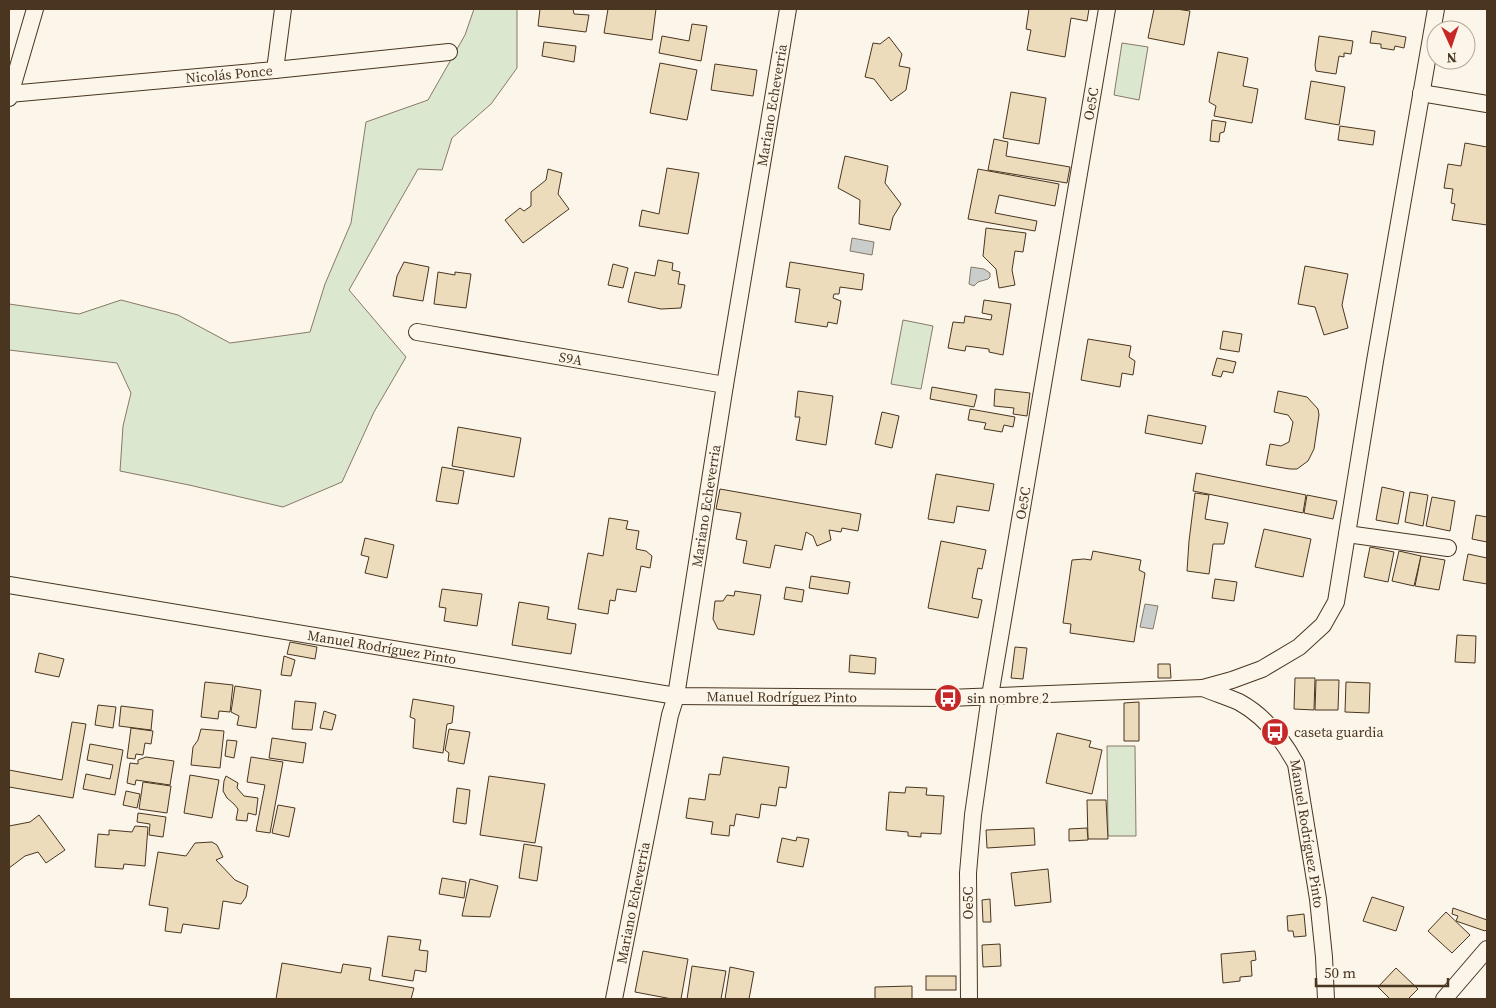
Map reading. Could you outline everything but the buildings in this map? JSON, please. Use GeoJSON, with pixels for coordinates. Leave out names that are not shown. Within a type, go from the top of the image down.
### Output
{"type":"FeatureCollection","features":[{"type":"Feature","properties":{"kind":"street"},"geometry":{"type":"LineString","coordinates":[[9,95],[35,9]]}},
{"type":"Feature","properties":{"kind":"street"},"geometry":{"type":"LineString","coordinates":[[275,70],[283,9]]}},
{"type":"Feature","properties":{"kind":"street","name":"Mariano Echeverria"},"geometry":{"type":"LineString","coordinates":[[614,999],[670,715],[676,696],[725,385],[788,9]]}},
{"type":"Feature","properties":{"kind":"street","name":"Oe5C"},"geometry":{"type":"LineString","coordinates":[[969,999],[968,873],[973,815],[990,696],[1106,9]]}},
{"type":"Feature","properties":{"kind":"street"},"geometry":{"type":"LineString","coordinates":[[1203,688],[1262,669],[1299,647],[1323,625],[1336,602],[1375,361],[1436,9]]}},
{"type":"Feature","properties":{"kind":"street","name":"Nicolás Ponce"},"geometry":{"type":"LineString","coordinates":[[9,95],[449,52]]}},
{"type":"Feature","properties":{"kind":"street"},"geometry":{"type":"LineString","coordinates":[[1421,93],[1487,104]]}},
{"type":"Feature","properties":{"kind":"street","name":"S9A"},"geometry":{"type":"LineString","coordinates":[[417,332],[725,385]]}},
{"type":"Feature","properties":{"kind":"street"},"geometry":{"type":"LineString","coordinates":[[1347,534],[1448,548]]}},
{"type":"Feature","properties":{"kind":"street","name":"Manuel Rodríguez Pinto"},"geometry":{"type":"LineString","coordinates":[[9,584],[676,696],[948,698],[1203,688],[1240,703],[1259,716],[1275,732],[1296,764],[1318,899],[1326,999]]}},
{"type":"Feature","properties":{"kind":"street"},"geometry":{"type":"LineString","coordinates":[[1444,999],[1487,949]]}},
{"type":"Feature","properties":{"kind":"green space"},"geometry":{"type":"Polygon","coordinates":[[[474,9],[517,9],[517,68],[491,104],[452,138],[442,170],[418,169],[349,290],[406,357],[374,412],[342,482],[283,507],[120,471],[123,426],[131,393],[117,363],[9,350],[9,304],[79,314],[121,300],[178,315],[230,343],[310,332],[325,284],[351,223],[366,122],[428,100],[465,35],[474,9]]]}},
{"type":"Feature","properties":{"kind":"green space"},"geometry":{"type":"Polygon","coordinates":[[[1122,43],[1148,47],[1139,100],[1114,95],[1122,43]]]}},
{"type":"Feature","properties":{"kind":"green space"},"geometry":{"type":"Polygon","coordinates":[[[903,320],[933,326],[921,389],[891,384],[903,320]]]}},
{"type":"Feature","properties":{"kind":"green space"},"geometry":{"type":"Polygon","coordinates":[[[1107,746],[1135,746],[1136,836],[1108,836],[1107,746]]]}},
{"type":"Feature","properties":{"kind":"shaded area"},"geometry":{"type":"Polygon","coordinates":[[[852,238],[874,242],[872,255],[850,251],[852,238]]]}},
{"type":"Feature","properties":{"kind":"shaded area"},"geometry":{"type":"Polygon","coordinates":[[[971,267],[984,269],[990,273],[990,277],[978,282],[974,286],[969,284],[971,267]]]}},
{"type":"Feature","properties":{"kind":"shaded area"},"geometry":{"type":"Polygon","coordinates":[[[1145,604],[1158,606],[1153,629],[1140,627],[1145,604]]]}},
{"type":"Feature","properties":{"kind":"place","name":"sin nombre 2"},"geometry":{"type":"Point","coordinates":[948,698]}},
{"type":"Feature","properties":{"kind":"place","name":"caseta guardia"},"geometry":{"type":"Point","coordinates":[1275,732]}}]}
